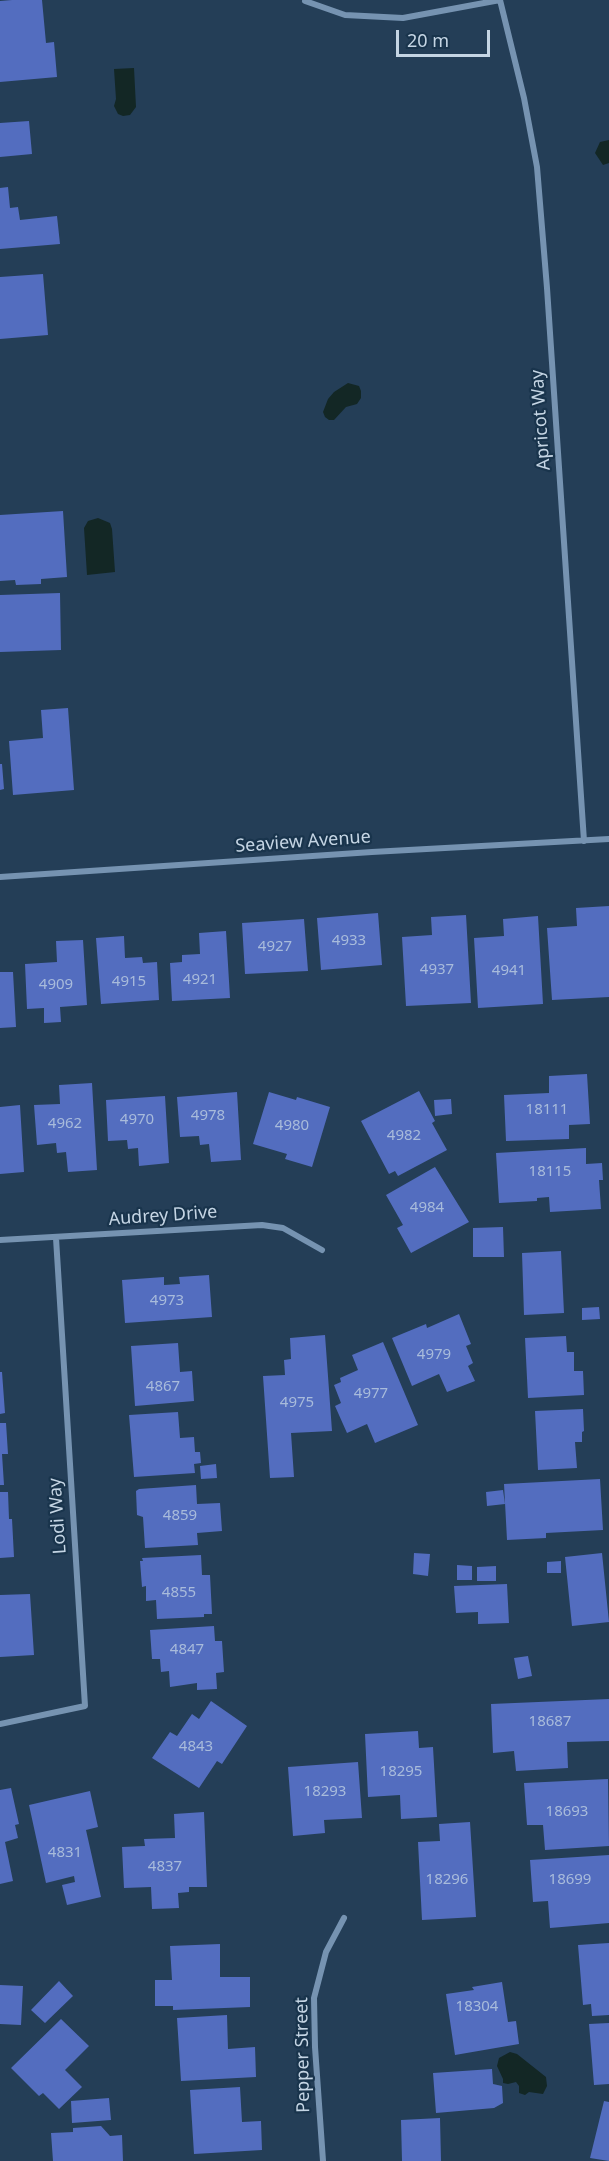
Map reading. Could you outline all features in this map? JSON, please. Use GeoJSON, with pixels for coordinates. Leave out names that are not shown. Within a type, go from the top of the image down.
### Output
{"type":"FeatureCollection","features":[{"type":"Feature","properties":{"kind":"street"},"geometry":{"type":"LineString","coordinates":[[304,1],[345,15],[403,18],[500,0]]}},
{"type":"Feature","properties":{"kind":"street","name":"Apricot Way"},"geometry":{"type":"LineString","coordinates":[[500,0],[524,98],[537,167],[584,841]]}},
{"type":"Feature","properties":{"kind":"street","name":"Seaview Avenue"},"geometry":{"type":"LineString","coordinates":[[0,877],[609,839]]}},
{"type":"Feature","properties":{"kind":"street","name":"Audrey Drive"},"geometry":{"type":"LineString","coordinates":[[0,1240],[262,1225],[283,1228],[322,1250]]}},
{"type":"Feature","properties":{"kind":"street","name":"Lodi Way"},"geometry":{"type":"LineString","coordinates":[[0,1724],[85,1706],[56,1238]]}},
{"type":"Feature","properties":{"kind":"street","name":"Pepper Street"},"geometry":{"type":"LineString","coordinates":[[323,2161],[314,1998],[326,1952],[344,1918]]}},
{"type":"Feature","properties":{"kind":"shaded area"},"geometry":{"type":"Polygon","coordinates":[[[134,68],[136,107],[130,115],[123,116],[118,114],[114,106],[116,99],[114,69],[134,68]]]}},
{"type":"Feature","properties":{"kind":"shaded area"},"geometry":{"type":"Polygon","coordinates":[[[609,140],[609,163],[603,165],[595,153],[600,142],[609,140]]]}},
{"type":"Feature","properties":{"kind":"shaded area"},"geometry":{"type":"Polygon","coordinates":[[[348,383],[359,386],[361,398],[357,404],[346,407],[334,420],[329,420],[323,412],[328,399],[348,383]]]}},
{"type":"Feature","properties":{"kind":"shaded area"},"geometry":{"type":"Polygon","coordinates":[[[98,518],[110,523],[112,529],[115,572],[87,575],[84,528],[88,521],[98,518]]]}},
{"type":"Feature","properties":{"kind":"shaded area"},"geometry":{"type":"Polygon","coordinates":[[[510,2052],[517,2054],[546,2077],[547,2086],[543,2094],[529,2092],[525,2095],[519,2093],[519,2086],[516,2082],[503,2083],[497,2066],[499,2058],[510,2052]]]}},
{"type":"Feature","properties":{"kind":"building"},"geometry":{"type":"Polygon","coordinates":[[[42,0],[46,43],[54,42],[57,77],[0,82],[0,1],[42,0]]]}},
{"type":"Feature","properties":{"kind":"building"},"geometry":{"type":"Polygon","coordinates":[[[29,121],[32,154],[0,157],[0,123],[29,121]]]}},
{"type":"Feature","properties":{"kind":"building"},"geometry":{"type":"Polygon","coordinates":[[[8,187],[10,208],[18,207],[20,220],[57,216],[60,244],[0,249],[0,188],[8,187]]]}},
{"type":"Feature","properties":{"kind":"building"},"geometry":{"type":"Polygon","coordinates":[[[43,274],[48,335],[0,339],[0,277],[43,274]]]}},
{"type":"Feature","properties":{"kind":"building"},"geometry":{"type":"Polygon","coordinates":[[[63,511],[67,577],[41,579],[41,584],[16,585],[15,580],[0,581],[0,515],[63,511]]]}},
{"type":"Feature","properties":{"kind":"building"},"geometry":{"type":"Polygon","coordinates":[[[60,593],[61,650],[0,652],[0,595],[60,593]]]}},
{"type":"Feature","properties":{"kind":"building"},"geometry":{"type":"Polygon","coordinates":[[[68,708],[74,790],[13,795],[9,741],[43,738],[41,710],[68,708]]]}},
{"type":"Feature","properties":{"kind":"building"},"geometry":{"type":"Polygon","coordinates":[[[0,764],[2,764],[4,789],[0,790],[0,764]]]}},
{"type":"Feature","properties":{"kind":"building"},"geometry":{"type":"Polygon","coordinates":[[[609,906],[609,997],[552,1000],[547,928],[577,926],[576,908],[609,906]]]}},
{"type":"Feature","properties":{"kind":"building"},"geometry":{"type":"Polygon","coordinates":[[[378,913],[382,965],[321,970],[317,918],[378,913]]]}},
{"type":"Feature","properties":{"kind":"building"},"geometry":{"type":"Polygon","coordinates":[[[466,915],[471,1003],[406,1006],[402,937],[432,935],[431,917],[466,915]]]}},
{"type":"Feature","properties":{"kind":"building"},"geometry":{"type":"Polygon","coordinates":[[[538,916],[543,1004],[478,1008],[474,938],[504,936],[503,919],[538,916]]]}},
{"type":"Feature","properties":{"kind":"building"},"geometry":{"type":"Polygon","coordinates":[[[304,919],[308,971],[245,974],[242,923],[304,919]]]}},
{"type":"Feature","properties":{"kind":"building"},"geometry":{"type":"Polygon","coordinates":[[[226,931],[230,998],[172,1001],[170,963],[182,962],[182,955],[200,954],[199,933],[226,931]]]}},
{"type":"Feature","properties":{"kind":"building"},"geometry":{"type":"Polygon","coordinates":[[[124,936],[125,958],[142,957],[143,963],[157,962],[159,1000],[101,1004],[96,938],[124,936]]]}},
{"type":"Feature","properties":{"kind":"building"},"geometry":{"type":"Polygon","coordinates":[[[83,940],[87,1005],[60,1007],[61,1022],[44,1023],[44,1008],[27,1009],[25,964],[57,962],[56,941],[83,940]]]}},
{"type":"Feature","properties":{"kind":"building"},"geometry":{"type":"Polygon","coordinates":[[[0,972],[13,972],[16,1027],[0,1028],[0,972]]]}},
{"type":"Feature","properties":{"kind":"building"},"geometry":{"type":"Polygon","coordinates":[[[587,1074],[590,1124],[569,1125],[569,1139],[506,1141],[504,1095],[549,1093],[549,1076],[587,1074]]]}},
{"type":"Feature","properties":{"kind":"building"},"geometry":{"type":"Polygon","coordinates":[[[92,1083],[97,1170],[68,1172],[66,1152],[57,1153],[56,1143],[37,1145],[34,1105],[60,1104],[59,1085],[92,1083]]]}},
{"type":"Feature","properties":{"kind":"building"},"geometry":{"type":"Polygon","coordinates":[[[419,1091],[435,1121],[432,1123],[447,1150],[398,1176],[395,1171],[389,1174],[361,1121],[419,1091]]]}},
{"type":"Feature","properties":{"kind":"building"},"geometry":{"type":"Polygon","coordinates":[[[237,1092],[241,1160],[211,1162],[209,1144],[200,1145],[199,1136],[180,1137],[177,1097],[237,1092]]]}},
{"type":"Feature","properties":{"kind":"building"},"geometry":{"type":"Polygon","coordinates":[[[269,1092],[296,1100],[297,1097],[330,1107],[312,1167],[285,1159],[287,1154],[253,1144],[269,1092]]]}},
{"type":"Feature","properties":{"kind":"building"},"geometry":{"type":"Polygon","coordinates":[[[165,1096],[169,1163],[139,1166],[138,1148],[128,1149],[127,1140],[108,1141],[106,1100],[165,1096]]]}},
{"type":"Feature","properties":{"kind":"building"},"geometry":{"type":"Polygon","coordinates":[[[451,1099],[452,1114],[435,1116],[434,1100],[451,1099]]]}},
{"type":"Feature","properties":{"kind":"building"},"geometry":{"type":"Polygon","coordinates":[[[20,1105],[24,1172],[0,1174],[0,1107],[20,1105]]]}},
{"type":"Feature","properties":{"kind":"building"},"geometry":{"type":"Polygon","coordinates":[[[586,1148],[586,1164],[602,1163],[603,1180],[599,1180],[601,1209],[550,1212],[549,1197],[537,1198],[537,1201],[499,1203],[496,1153],[586,1148]]]}},
{"type":"Feature","properties":{"kind":"building"},"geometry":{"type":"Polygon","coordinates":[[[435,1167],[469,1222],[411,1253],[397,1228],[403,1225],[386,1195],[435,1167]]]}},
{"type":"Feature","properties":{"kind":"building"},"geometry":{"type":"Polygon","coordinates":[[[503,1227],[504,1257],[473,1257],[473,1228],[503,1227]]]}},
{"type":"Feature","properties":{"kind":"building"},"geometry":{"type":"Polygon","coordinates":[[[561,1251],[564,1313],[524,1315],[522,1253],[561,1251]]]}},
{"type":"Feature","properties":{"kind":"building"},"geometry":{"type":"Polygon","coordinates":[[[209,1275],[212,1317],[125,1323],[122,1280],[164,1277],[164,1285],[180,1284],[179,1277],[209,1275]]]}},
{"type":"Feature","properties":{"kind":"building"},"geometry":{"type":"Polygon","coordinates":[[[599,1307],[600,1319],[582,1320],[582,1308],[599,1307]]]}},
{"type":"Feature","properties":{"kind":"building"},"geometry":{"type":"Polygon","coordinates":[[[459,1314],[471,1344],[466,1346],[473,1363],[468,1366],[475,1381],[447,1392],[439,1374],[412,1386],[392,1338],[426,1324],[427,1328],[459,1314]]]}},
{"type":"Feature","properties":{"kind":"building"},"geometry":{"type":"Polygon","coordinates":[[[325,1335],[332,1431],[291,1433],[294,1477],[270,1478],[263,1376],[285,1375],[284,1360],[291,1359],[290,1338],[325,1335]]]}},
{"type":"Feature","properties":{"kind":"building"},"geometry":{"type":"Polygon","coordinates":[[[566,1336],[567,1352],[574,1352],[574,1371],[583,1371],[584,1395],[528,1398],[525,1338],[566,1336]]]}},
{"type":"Feature","properties":{"kind":"building"},"geometry":{"type":"Polygon","coordinates":[[[383,1342],[418,1425],[375,1443],[367,1424],[347,1433],[335,1406],[341,1403],[334,1385],[341,1382],[340,1378],[358,1370],[352,1355],[383,1342]]]}},
{"type":"Feature","properties":{"kind":"building"},"geometry":{"type":"Polygon","coordinates":[[[178,1343],[180,1372],[192,1371],[194,1401],[135,1406],[131,1346],[178,1343]]]}},
{"type":"Feature","properties":{"kind":"building"},"geometry":{"type":"Polygon","coordinates":[[[0,1372],[2,1372],[5,1413],[0,1414],[0,1372]]]}},
{"type":"Feature","properties":{"kind":"building"},"geometry":{"type":"Polygon","coordinates":[[[583,1409],[582,1442],[575,1442],[577,1468],[538,1470],[535,1411],[583,1409]]]}},
{"type":"Feature","properties":{"kind":"building"},"geometry":{"type":"Polygon","coordinates":[[[178,1412],[180,1438],[194,1437],[195,1452],[200,1452],[201,1463],[194,1464],[195,1473],[134,1477],[129,1415],[178,1412]]]}},
{"type":"Feature","properties":{"kind":"building"},"geometry":{"type":"Polygon","coordinates":[[[0,1423],[6,1423],[8,1454],[2,1454],[4,1485],[0,1485],[0,1423]]]}},
{"type":"Feature","properties":{"kind":"building"},"geometry":{"type":"Polygon","coordinates":[[[216,1464],[217,1478],[201,1479],[200,1466],[216,1464]]]}},
{"type":"Feature","properties":{"kind":"building"},"geometry":{"type":"Polygon","coordinates":[[[600,1479],[603,1530],[546,1533],[546,1538],[507,1540],[504,1484],[600,1479]]]}},
{"type":"Feature","properties":{"kind":"building"},"geometry":{"type":"Polygon","coordinates":[[[196,1485],[197,1504],[220,1503],[222,1531],[197,1533],[198,1545],[145,1548],[143,1517],[137,1515],[136,1491],[196,1485]]]}},
{"type":"Feature","properties":{"kind":"building"},"geometry":{"type":"Polygon","coordinates":[[[503,1490],[505,1504],[487,1506],[486,1492],[503,1490]]]}},
{"type":"Feature","properties":{"kind":"building"},"geometry":{"type":"Polygon","coordinates":[[[0,1492],[8,1492],[14,1557],[0,1558],[0,1492]]]}},
{"type":"Feature","properties":{"kind":"building"},"geometry":{"type":"Polygon","coordinates":[[[414,1553],[430,1554],[428,1576],[413,1574],[414,1553]]]}},
{"type":"Feature","properties":{"kind":"building"},"geometry":{"type":"Polygon","coordinates":[[[602,1553],[609,1622],[572,1626],[565,1557],[602,1553]]]}},
{"type":"Feature","properties":{"kind":"building"},"geometry":{"type":"Polygon","coordinates":[[[201,1555],[202,1575],[210,1575],[212,1614],[204,1614],[204,1617],[157,1619],[156,1600],[146,1601],[146,1586],[142,1587],[140,1561],[143,1561],[142,1558],[201,1555]]]}},
{"type":"Feature","properties":{"kind":"building"},"geometry":{"type":"Polygon","coordinates":[[[561,1561],[561,1573],[547,1573],[547,1562],[561,1561]]]}},
{"type":"Feature","properties":{"kind":"building"},"geometry":{"type":"Polygon","coordinates":[[[457,1565],[472,1566],[472,1580],[457,1580],[457,1565]]]}},
{"type":"Feature","properties":{"kind":"building"},"geometry":{"type":"Polygon","coordinates":[[[496,1566],[496,1581],[477,1581],[477,1567],[496,1566]]]}},
{"type":"Feature","properties":{"kind":"building"},"geometry":{"type":"Polygon","coordinates":[[[507,1584],[509,1623],[478,1624],[478,1612],[456,1613],[454,1586],[507,1584]]]}},
{"type":"Feature","properties":{"kind":"building"},"geometry":{"type":"Polygon","coordinates":[[[30,1594],[34,1655],[0,1657],[0,1595],[30,1594]]]}},
{"type":"Feature","properties":{"kind":"building"},"geometry":{"type":"Polygon","coordinates":[[[214,1626],[215,1641],[222,1641],[224,1672],[216,1673],[217,1689],[197,1690],[197,1683],[170,1687],[169,1671],[161,1672],[160,1659],[152,1659],[150,1630],[214,1626]]]}},
{"type":"Feature","properties":{"kind":"building"},"geometry":{"type":"Polygon","coordinates":[[[528,1656],[532,1676],[518,1679],[514,1658],[528,1656]]]}},
{"type":"Feature","properties":{"kind":"building"},"geometry":{"type":"Polygon","coordinates":[[[609,1699],[609,1741],[567,1742],[568,1768],[516,1771],[514,1751],[493,1753],[491,1704],[609,1699]]]}},
{"type":"Feature","properties":{"kind":"building"},"geometry":{"type":"Polygon","coordinates":[[[211,1701],[247,1726],[222,1764],[217,1761],[199,1788],[152,1758],[170,1732],[177,1736],[192,1714],[199,1719],[211,1701]]]}},
{"type":"Feature","properties":{"kind":"building"},"geometry":{"type":"Polygon","coordinates":[[[418,1731],[419,1748],[433,1747],[437,1817],[401,1819],[400,1795],[368,1797],[365,1734],[418,1731]]]}},
{"type":"Feature","properties":{"kind":"building"},"geometry":{"type":"Polygon","coordinates":[[[358,1762],[362,1818],[324,1820],[325,1833],[293,1836],[288,1767],[358,1762]]]}},
{"type":"Feature","properties":{"kind":"building"},"geometry":{"type":"Polygon","coordinates":[[[608,1779],[609,1846],[545,1850],[543,1825],[527,1825],[524,1783],[608,1779]]]}},
{"type":"Feature","properties":{"kind":"building"},"geometry":{"type":"Polygon","coordinates":[[[11,1788],[19,1824],[15,1825],[18,1838],[5,1842],[13,1881],[0,1884],[0,1790],[11,1788]]]}},
{"type":"Feature","properties":{"kind":"building"},"geometry":{"type":"Polygon","coordinates":[[[90,1791],[98,1827],[86,1830],[101,1897],[67,1905],[62,1885],[75,1882],[74,1876],[46,1883],[29,1805],[90,1791]]]}},
{"type":"Feature","properties":{"kind":"building"},"geometry":{"type":"Polygon","coordinates":[[[204,1812],[207,1887],[189,1887],[189,1892],[178,1893],[179,1908],[152,1909],[151,1887],[124,1888],[122,1847],[145,1846],[144,1839],[175,1838],[174,1814],[204,1812]]]}},
{"type":"Feature","properties":{"kind":"building"},"geometry":{"type":"Polygon","coordinates":[[[470,1822],[476,1917],[422,1920],[418,1842],[440,1841],[439,1824],[470,1822]]]}},
{"type":"Feature","properties":{"kind":"building"},"geometry":{"type":"Polygon","coordinates":[[[609,1855],[609,1923],[550,1928],[548,1901],[533,1902],[530,1860],[609,1855]]]}},
{"type":"Feature","properties":{"kind":"building"},"geometry":{"type":"Polygon","coordinates":[[[609,1943],[609,2015],[592,2016],[591,2004],[583,2005],[578,1945],[609,1943]]]}},
{"type":"Feature","properties":{"kind":"building"},"geometry":{"type":"Polygon","coordinates":[[[220,1944],[220,1977],[250,1977],[250,2007],[173,2010],[173,2006],[155,2006],[155,1980],[172,1980],[170,1946],[220,1944]]]}},
{"type":"Feature","properties":{"kind":"building"},"geometry":{"type":"Polygon","coordinates":[[[59,1981],[73,1996],[45,2023],[31,2010],[59,1981]]]}},
{"type":"Feature","properties":{"kind":"building"},"geometry":{"type":"Polygon","coordinates":[[[502,1982],[508,2022],[516,2021],[519,2044],[455,2055],[446,1994],[474,1990],[472,1987],[502,1982]]]}},
{"type":"Feature","properties":{"kind":"building"},"geometry":{"type":"Polygon","coordinates":[[[0,1985],[23,1986],[21,2025],[0,2024],[0,1985]]]}},
{"type":"Feature","properties":{"kind":"building"},"geometry":{"type":"Polygon","coordinates":[[[227,2015],[228,2049],[255,2047],[256,2077],[181,2081],[177,2018],[227,2015]]]}},
{"type":"Feature","properties":{"kind":"building"},"geometry":{"type":"Polygon","coordinates":[[[61,2019],[89,2046],[65,2070],[82,2087],[59,2109],[43,2093],[39,2096],[11,2068],[61,2019]]]}},
{"type":"Feature","properties":{"kind":"building"},"geometry":{"type":"Polygon","coordinates":[[[609,2023],[609,2084],[594,2085],[589,2024],[609,2023]]]}},
{"type":"Feature","properties":{"kind":"building"},"geometry":{"type":"Polygon","coordinates":[[[492,2069],[493,2084],[502,2086],[503,2103],[494,2108],[436,2113],[433,2073],[492,2069]]]}},
{"type":"Feature","properties":{"kind":"building"},"geometry":{"type":"Polygon","coordinates":[[[240,2087],[242,2122],[261,2121],[262,2150],[194,2154],[190,2090],[240,2087]]]}},
{"type":"Feature","properties":{"kind":"building"},"geometry":{"type":"Polygon","coordinates":[[[109,2098],[111,2120],[72,2123],[71,2101],[109,2098]]]}},
{"type":"Feature","properties":{"kind":"building"},"geometry":{"type":"Polygon","coordinates":[[[604,2101],[609,2102],[609,2161],[590,2158],[604,2101]]]}},
{"type":"Feature","properties":{"kind":"building"},"geometry":{"type":"Polygon","coordinates":[[[440,2118],[441,2161],[402,2161],[401,2120],[440,2118]]]}},
{"type":"Feature","properties":{"kind":"building"},"geometry":{"type":"Polygon","coordinates":[[[101,2126],[110,2136],[122,2135],[123,2161],[53,2161],[51,2133],[73,2132],[73,2128],[101,2126]]]}}]}
